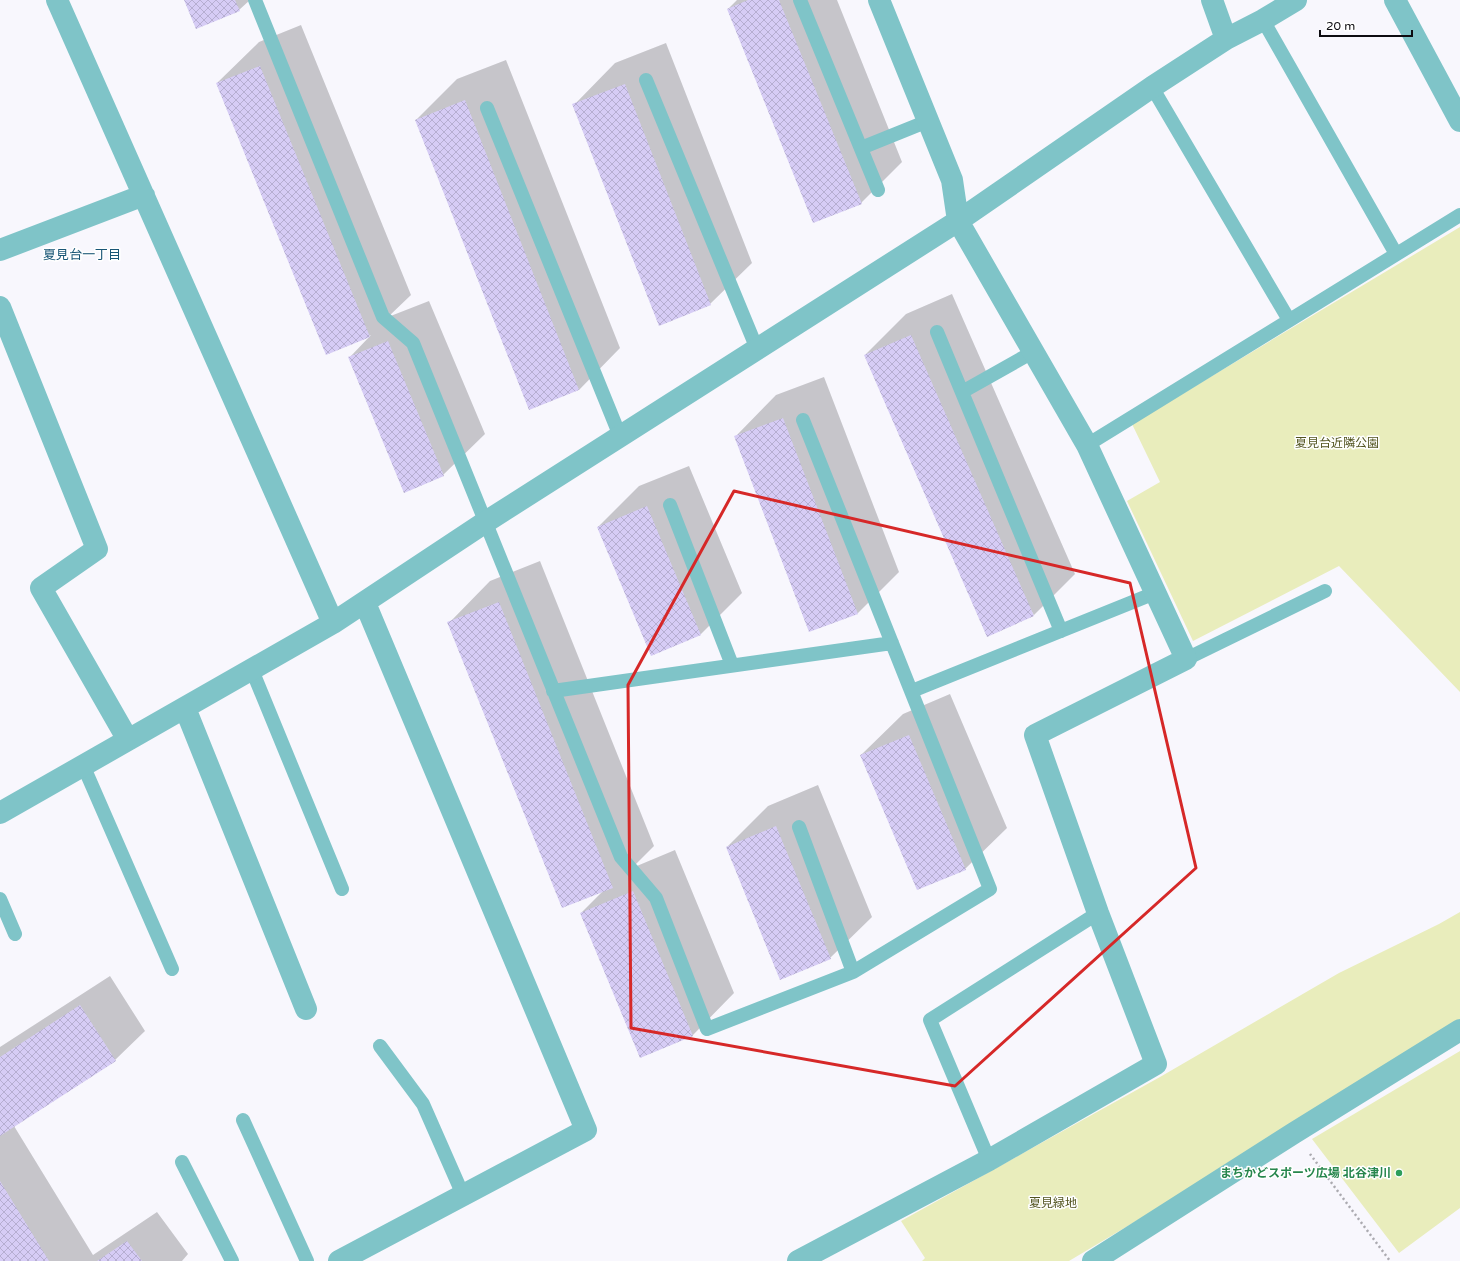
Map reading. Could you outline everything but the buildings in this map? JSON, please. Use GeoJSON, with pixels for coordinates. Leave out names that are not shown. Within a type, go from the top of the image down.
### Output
{"type":"FeatureCollection","features":[{"type":"Feature","properties":{"kind":"street"},"geometry":{"type":"LineString","coordinates":[[57,0],[334,623]]}},
{"type":"Feature","properties":{"kind":"street"},"geometry":{"type":"LineString","coordinates":[[798,1261],[989,1160],[1156,1064],[1098,913],[1035,735],[1186,659],[1087,445],[958,221],[952,180],[879,0]]}},
{"type":"Feature","properties":{"kind":"street"},"geometry":{"type":"LineString","coordinates":[[1212,0],[1226,40]]}},
{"type":"Feature","properties":{"kind":"street"},"geometry":{"type":"LineString","coordinates":[[1395,0],[1460,121]]}},
{"type":"Feature","properties":{"kind":"street"},"geometry":{"type":"LineString","coordinates":[[0,813],[334,623],[484,523],[958,221],[1152,86],[1293,1]]}},
{"type":"Feature","properties":{"kind":"street"},"geometry":{"type":"LineString","coordinates":[[0,250],[144,195]]}},
{"type":"Feature","properties":{"kind":"street"},"geometry":{"type":"LineString","coordinates":[[0,307],[97,549],[41,588],[128,740]]}},
{"type":"Feature","properties":{"kind":"street"},"geometry":{"type":"LineString","coordinates":[[339,1261],[586,1130],[365,603]]}},
{"type":"Feature","properties":{"kind":"street"},"geometry":{"type":"LineString","coordinates":[[185,708],[306,1008]]}},
{"type":"Feature","properties":{"kind":"street"},"geometry":{"type":"LineString","coordinates":[[1094,1261],[1294,1133],[1460,1030]]}},
{"type":"Feature","properties":{"kind":"lane"},"geometry":{"type":"LineString","coordinates":[[255,0],[383,318],[413,343],[484,523],[621,857],[656,898],[707,1029],[853,972],[990,889],[803,420]]}},
{"type":"Feature","properties":{"kind":"lane"},"geometry":{"type":"LineString","coordinates":[[800,0],[878,190]]}},
{"type":"Feature","properties":{"kind":"lane"},"geometry":{"type":"LineString","coordinates":[[1263,20],[1396,254]]}},
{"type":"Feature","properties":{"kind":"lane"},"geometry":{"type":"LineString","coordinates":[[646,80],[757,350]]}},
{"type":"Feature","properties":{"kind":"lane"},"geometry":{"type":"LineString","coordinates":[[1152,86],[1289,320]]}},
{"type":"Feature","properties":{"kind":"lane"},"geometry":{"type":"LineString","coordinates":[[487,108],[620,436]]}},
{"type":"Feature","properties":{"kind":"lane"},"geometry":{"type":"LineString","coordinates":[[861,148],[928,121]]}},
{"type":"Feature","properties":{"kind":"lane"},"geometry":{"type":"LineString","coordinates":[[1087,445],[1460,215]]}},
{"type":"Feature","properties":{"kind":"lane"},"geometry":{"type":"LineString","coordinates":[[937,332],[1061,631]]}},
{"type":"Feature","properties":{"kind":"lane"},"geometry":{"type":"LineString","coordinates":[[962,392],[1033,352]]}},
{"type":"Feature","properties":{"kind":"lane"},"geometry":{"type":"LineString","coordinates":[[670,506],[732,665]]}},
{"type":"Feature","properties":{"kind":"lane"},"geometry":{"type":"LineString","coordinates":[[1186,659],[1325,591]]}},
{"type":"Feature","properties":{"kind":"lane"},"geometry":{"type":"LineString","coordinates":[[912,691],[1156,593]]}},
{"type":"Feature","properties":{"kind":"lane"},"geometry":{"type":"LineString","coordinates":[[553,691],[892,643]]}},
{"type":"Feature","properties":{"kind":"lane"},"geometry":{"type":"LineString","coordinates":[[252,670],[342,889]]}},
{"type":"Feature","properties":{"kind":"lane"},"geometry":{"type":"LineString","coordinates":[[83,765],[172,969]]}},
{"type":"Feature","properties":{"kind":"lane"},"geometry":{"type":"LineString","coordinates":[[800,827],[853,972]]}},
{"type":"Feature","properties":{"kind":"lane"},"geometry":{"type":"LineString","coordinates":[[0,899],[16,934]]}},
{"type":"Feature","properties":{"kind":"lane"},"geometry":{"type":"LineString","coordinates":[[989,1160],[930,1020],[1098,913]]}},
{"type":"Feature","properties":{"kind":"lane"},"geometry":{"type":"LineString","coordinates":[[380,1046],[423,1104],[464,1195]]}},
{"type":"Feature","properties":{"kind":"lane"},"geometry":{"type":"LineString","coordinates":[[243,1120],[307,1261]]}},
{"type":"Feature","properties":{"kind":"lane"},"geometry":{"type":"LineString","coordinates":[[182,1162],[232,1261]]}},
{"type":"Feature","properties":{"kind":"path"},"geometry":{"type":"LineString","coordinates":[[1294,1133],[1390,1261]]}},
{"type":"Feature","properties":{"kind":"highlighted area"},"geometry":{"type":"Polygon","coordinates":[[[734,491],[1130,583],[1196,868],[955,1086],[631,1028],[628,685],[734,491]]]}},
{"type":"Feature","properties":{"kind":"green space","name":"夏見台近隣公園"},"geometry":{"type":"Polygon","coordinates":[[[1460,227],[1460,692],[1339,566],[1193,641],[1127,501],[1160,482],[1132,424],[1460,227]]]}},
{"type":"Feature","properties":{"kind":"green space","name":"夏見緑地"},"geometry":{"type":"Polygon","coordinates":[[[1460,912],[1460,1022],[1292,1128],[1069,1261],[922,1261],[925,1258],[901,1221],[1160,1077],[1339,973],[1439,924],[1460,912]]]}},
{"type":"Feature","properties":{"kind":"green space","name":"まちかどスポーツ広場 北谷津川"},"geometry":{"type":"Polygon","coordinates":[[[1460,1051],[1460,1208],[1399,1253],[1312,1139],[1460,1051]]]}},
{"type":"Feature","properties":{"kind":"place","name":"まちかどスポーツ広場 北谷津川"},"geometry":{"type":"Point","coordinates":[1399,1173]}},
{"type":"Feature","properties":{"kind":"district","name":"夏見台一丁目"},"geometry":{"type":"Point","coordinates":[82,254]}}]}
